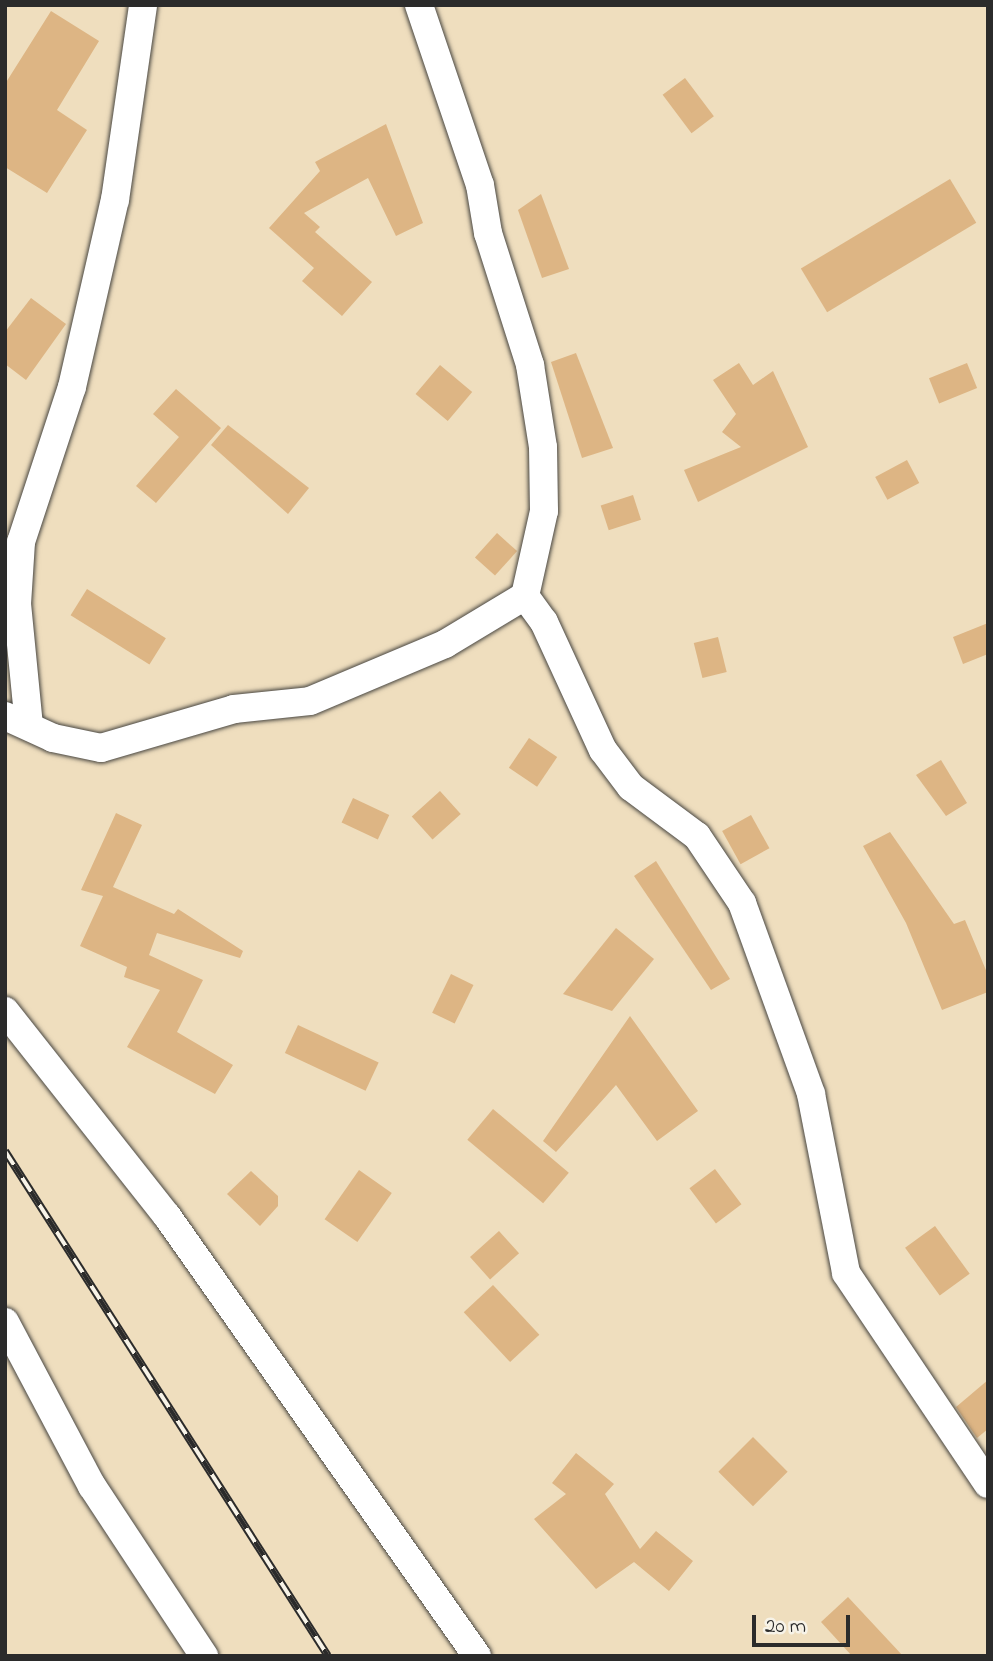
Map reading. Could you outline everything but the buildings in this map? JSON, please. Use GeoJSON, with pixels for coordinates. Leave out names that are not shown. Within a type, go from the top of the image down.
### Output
{"type":"FeatureCollection","features":[{"type":"Feature","properties":{"kind":"street"},"geometry":{"type":"LineString","coordinates":[[143,5],[112,213],[72,387],[21,542],[17,604],[17,721],[101,748],[234,709],[310,701],[445,644],[525,596],[544,511],[543,447],[530,365],[488,233],[480,185],[419,5]]}},
{"type":"Feature","properties":{"kind":"street"},"geometry":{"type":"LineString","coordinates":[[525,596],[544,622],[603,750],[631,787],[697,836],[742,903],[811,1094],[846,1273],[988,1483]]}},
{"type":"Feature","properties":{"kind":"street"},"geometry":{"type":"LineString","coordinates":[[5,1011],[167,1216],[477,1656]]}},
{"type":"Feature","properties":{"kind":"street"},"geometry":{"type":"LineString","coordinates":[[5,1322],[92,1486],[204,1656]]}},
{"type":"Feature","properties":{"kind":"railway"},"geometry":{"type":"LineString","coordinates":[[5,1151],[328,1656]]}}]}
